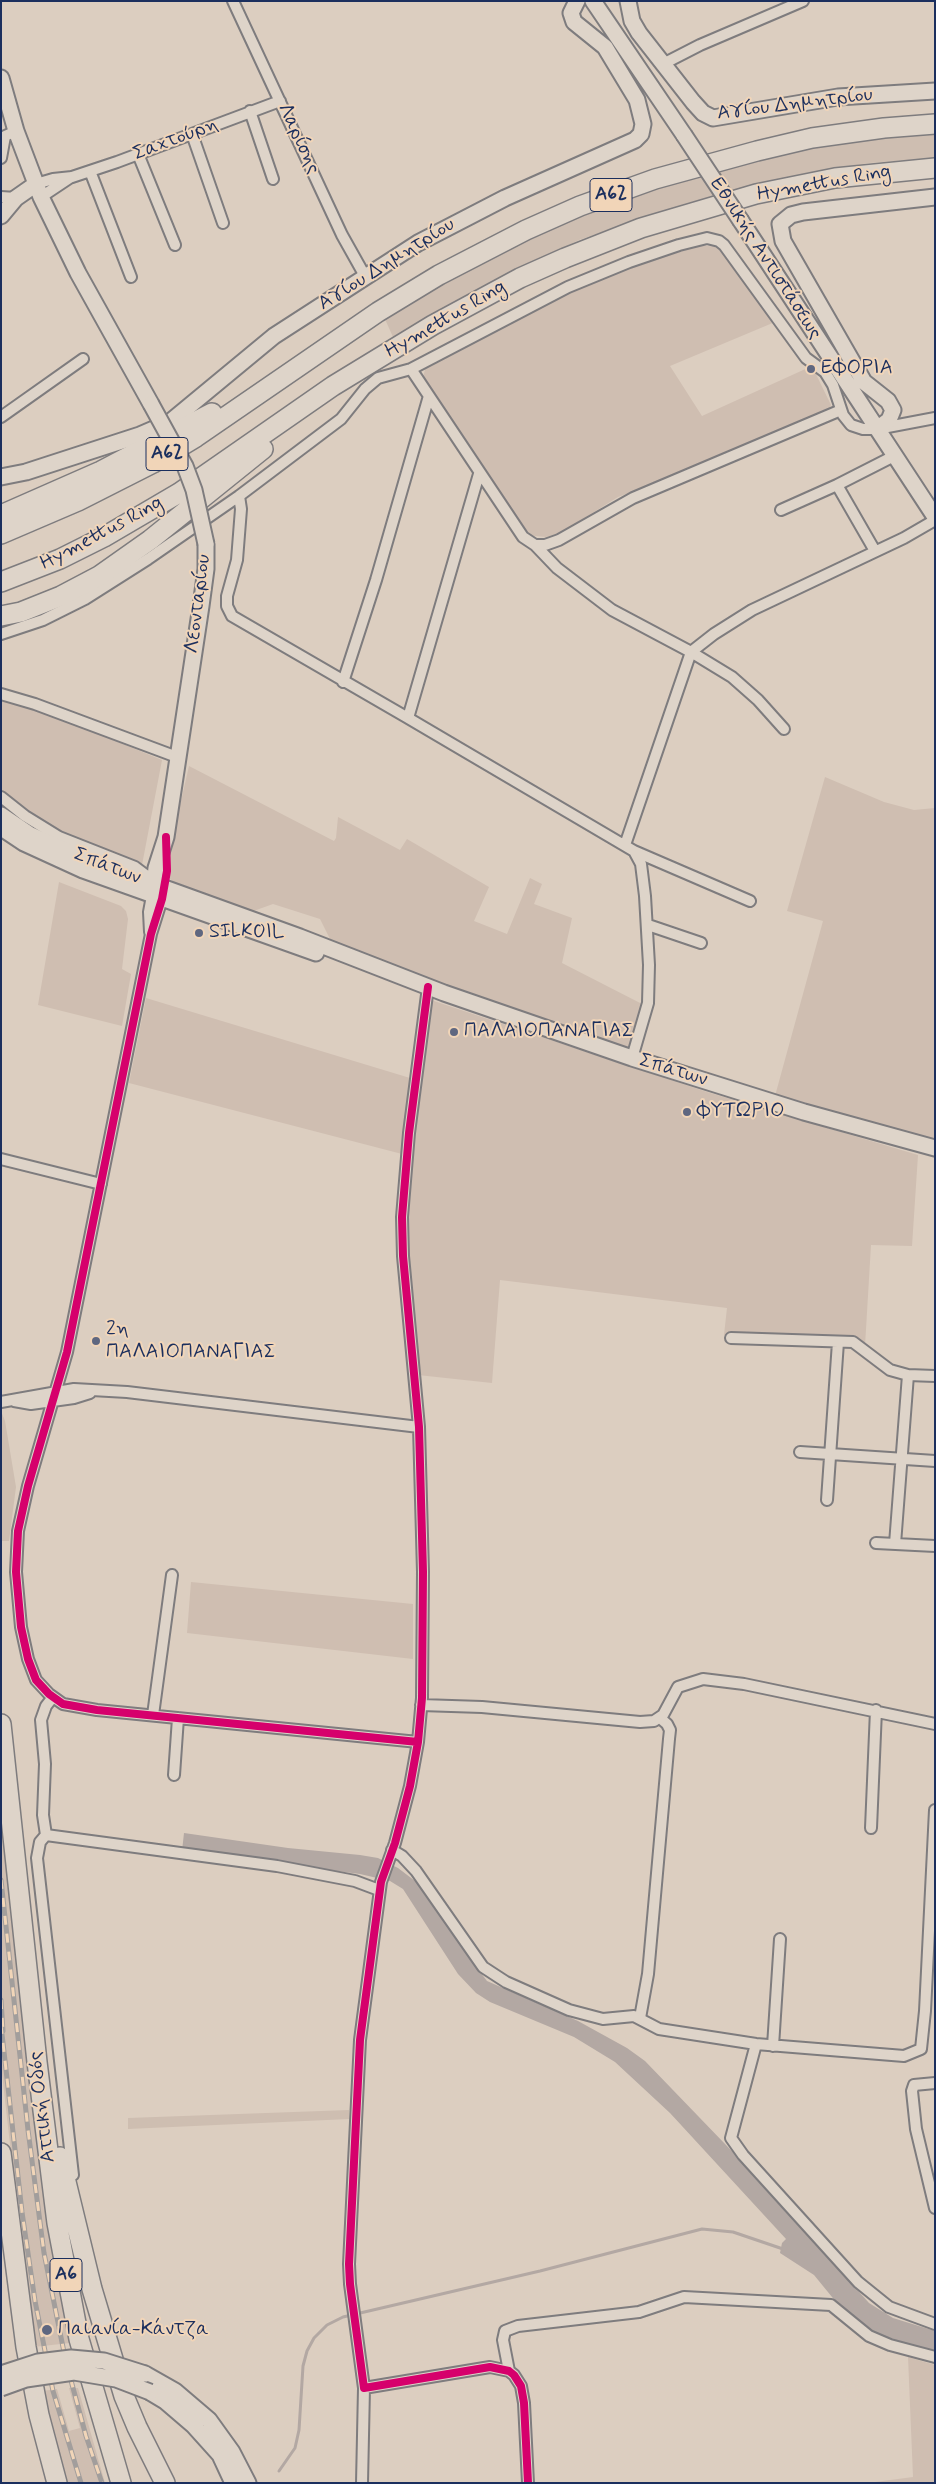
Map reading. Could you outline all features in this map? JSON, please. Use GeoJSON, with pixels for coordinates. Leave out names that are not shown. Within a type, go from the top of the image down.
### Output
{"type":"FeatureCollection","features":[{"type":"Feature","properties":{"kind":"highway","name":"Hymettus Ring"},"geometry":{"type":"LineString","coordinates":[[1,534],[78,501],[176,449],[439,275],[526,230],[580,206],[671,174],[812,138],[884,128],[935,124]]}},
{"type":"Feature","properties":{"kind":"highway","name":"Hymettus Ring"},"geometry":{"type":"LineString","coordinates":[[1,582],[60,559],[150,510],[248,447],[333,386],[433,325],[520,278],[603,242],[718,204],[796,186],[875,173],[935,168]]}},
{"type":"Feature","properties":{"kind":"highway"},"geometry":{"type":"LineString","coordinates":[[1,616],[21,612],[61,596],[98,576],[150,540],[391,350]]}},
{"type":"Feature","properties":{"kind":"highway"},"geometry":{"type":"LineString","coordinates":[[1,515],[101,472],[320,352]]}},
{"type":"Feature","properties":{"kind":"highway","name":"Αττική Οδός"},"geometry":{"type":"LineString","coordinates":[[1,1724],[37,2062],[67,2283],[98,2409],[121,2483]]}},
{"type":"Feature","properties":{"kind":"highway"},"geometry":{"type":"LineString","coordinates":[[37,2062],[55,2122],[71,2208],[108,2343],[130,2411],[165,2483]]}},
{"type":"Feature","properties":{"kind":"highway"},"geometry":{"type":"LineString","coordinates":[[1,2153],[35,2429],[44,2483]]}},
{"type":"Feature","properties":{"kind":"highway"},"geometry":{"type":"LineString","coordinates":[[26,2347],[57,2483]]}},
{"type":"Feature","properties":{"kind":"street","name":"Λαρίσης"},"geometry":{"type":"LineString","coordinates":[[233,1],[342,235],[365,276]]}},
{"type":"Feature","properties":{"kind":"street","name":"Αγίου Δημητρίου"},"geometry":{"type":"LineString","coordinates":[[1,477],[26,472],[150,431],[170,422],[186,411],[267,342],[365,276],[452,224],[532,186],[626,146],[641,134],[643,118],[634,93],[605,47],[574,22],[571,13],[577,1]]}},
{"type":"Feature","properties":{"kind":"street","name":"Εθνικής Αντιστάσεως"},"geometry":{"type":"LineString","coordinates":[[593,1],[741,221],[935,519]]}},
{"type":"Feature","properties":{"kind":"street","name":"Αγίου Δημητρίου"},"geometry":{"type":"LineString","coordinates":[[628,1],[635,27],[699,108],[714,118],[838,97],[935,91]]}},
{"type":"Feature","properties":{"kind":"street"},"geometry":{"type":"LineString","coordinates":[[663,64],[700,45],[803,1]]}},
{"type":"Feature","properties":{"kind":"street","name":"Λεονταρίου"},"geometry":{"type":"LineString","coordinates":[[1,78],[16,131],[38,191],[78,274],[185,466],[194,490],[206,544],[206,569],[166,837],[166,871],[158,892]]}},
{"type":"Feature","properties":{"kind":"street","name":"Σαχτούρη"},"geometry":{"type":"LineString","coordinates":[[38,191],[53,179],[72,177],[90,171],[250,111],[280,102]]}},
{"type":"Feature","properties":{"kind":"street"},"geometry":{"type":"LineString","coordinates":[[250,111],[273,179]]}},
{"type":"Feature","properties":{"kind":"street"},"geometry":{"type":"LineString","coordinates":[[1,158],[5,136],[16,131]]}},
{"type":"Feature","properties":{"kind":"street"},"geometry":{"type":"LineString","coordinates":[[192,134],[223,223]]}},
{"type":"Feature","properties":{"kind":"street"},"geometry":{"type":"LineString","coordinates":[[138,154],[175,245]]}},
{"type":"Feature","properties":{"kind":"street"},"geometry":{"type":"LineString","coordinates":[[90,171],[131,277]]}},
{"type":"Feature","properties":{"kind":"street"},"geometry":{"type":"LineString","coordinates":[[1,216],[8,197],[38,191]]}},
{"type":"Feature","properties":{"kind":"street"},"geometry":{"type":"LineString","coordinates":[[877,430],[889,420],[893,410],[888,401],[864,382],[783,241],[780,224],[784,219],[803,212],[935,197]]}},
{"type":"Feature","properties":{"kind":"street"},"geometry":{"type":"LineString","coordinates":[[1,634],[43,620],[85,599],[148,560],[239,496],[341,419],[372,383],[388,374],[411,368],[568,287],[660,251],[688,243],[713,239],[719,241],[730,252],[806,358],[825,372],[834,385],[842,410],[851,425],[857,428],[877,430],[935,418]]}},
{"type":"Feature","properties":{"kind":"street"},"geometry":{"type":"LineString","coordinates":[[1,417],[83,359]]}},
{"type":"Feature","properties":{"kind":"street"},"geometry":{"type":"LineString","coordinates":[[411,368],[479,474],[523,537],[535,545],[557,568],[612,610],[691,652],[732,677],[758,700],[784,729]]}},
{"type":"Feature","properties":{"kind":"street"},"geometry":{"type":"LineString","coordinates":[[343,682],[376,580],[429,396]]}},
{"type":"Feature","properties":{"kind":"street"},"geometry":{"type":"LineString","coordinates":[[535,545],[545,545],[559,540],[633,498],[842,410]]}},
{"type":"Feature","properties":{"kind":"street"},"geometry":{"type":"LineString","coordinates":[[781,510],[837,485],[894,456]]}},
{"type":"Feature","properties":{"kind":"street"},"geometry":{"type":"LineString","coordinates":[[408,718],[479,474]]}},
{"type":"Feature","properties":{"kind":"street"},"geometry":{"type":"LineString","coordinates":[[837,485],[875,551]]}},
{"type":"Feature","properties":{"kind":"street"},"geometry":{"type":"LineString","coordinates":[[239,496],[241,526],[237,560],[227,596],[230,613],[238,621],[630,848],[750,901]]}},
{"type":"Feature","properties":{"kind":"street"},"geometry":{"type":"LineString","coordinates":[[630,848],[691,652],[739,617],[875,551],[935,519]]}},
{"type":"Feature","properties":{"kind":"street"},"geometry":{"type":"LineString","coordinates":[[1,694],[35,704],[177,757]]}},
{"type":"Feature","properties":{"kind":"street"},"geometry":{"type":"LineString","coordinates":[[1,796],[40,827],[59,837],[135,867],[147,876],[158,892],[67,1352],[28,1486],[18,1532],[16,1572],[21,1627],[28,1659],[36,1680],[63,1704],[178,1718],[418,1742]]}},
{"type":"Feature","properties":{"kind":"street","name":"Σπάτων"},"geometry":{"type":"LineString","coordinates":[[1,815],[49,844],[158,892],[298,947],[422,985],[632,1058],[804,1112],[935,1148]]}},
{"type":"Feature","properties":{"kind":"street","name":"Σπάτων"},"geometry":{"type":"LineString","coordinates":[[1,828],[45,854],[158,892]]}},
{"type":"Feature","properties":{"kind":"street"},"geometry":{"type":"LineString","coordinates":[[630,848],[641,864],[648,925],[648,1003],[632,1058]]}},
{"type":"Feature","properties":{"kind":"street"},"geometry":{"type":"LineString","coordinates":[[648,925],[700,943]]}},
{"type":"Feature","properties":{"kind":"street"},"geometry":{"type":"LineString","coordinates":[[362,2483],[364,2388],[351,2299],[349,2264],[360,2040],[380,1886],[410,1786],[418,1742],[421,1705],[423,1572],[419,1427],[403,1256],[402,1217],[422,985]]}},
{"type":"Feature","properties":{"kind":"street"},"geometry":{"type":"LineString","coordinates":[[1,1159],[100,1184]]}},
{"type":"Feature","properties":{"kind":"street"},"geometry":{"type":"LineString","coordinates":[[731,1338],[853,1342],[890,1370],[908,1375],[935,1376]]}},
{"type":"Feature","properties":{"kind":"street"},"geometry":{"type":"LineString","coordinates":[[827,1500],[832,1454],[838,1342]]}},
{"type":"Feature","properties":{"kind":"street"},"geometry":{"type":"LineString","coordinates":[[895,1544],[908,1375]]}},
{"type":"Feature","properties":{"kind":"street"},"geometry":{"type":"LineString","coordinates":[[6,1401],[31,1404],[53,1397],[94,1392],[127,1392],[419,1427]]}},
{"type":"Feature","properties":{"kind":"street"},"geometry":{"type":"LineString","coordinates":[[800,1452],[935,1461]]}},
{"type":"Feature","properties":{"kind":"street"},"geometry":{"type":"LineString","coordinates":[[876,1544],[935,1546]]}},
{"type":"Feature","properties":{"kind":"street"},"geometry":{"type":"LineString","coordinates":[[152,1715],[172,1575]]}},
{"type":"Feature","properties":{"kind":"street"},"geometry":{"type":"LineString","coordinates":[[421,1705],[482,1707],[640,1722],[660,1718],[678,1686],[703,1679],[744,1684],[876,1710],[935,1724]]}},
{"type":"Feature","properties":{"kind":"street"},"geometry":{"type":"LineString","coordinates":[[53,1697],[46,1706],[41,1720],[46,1764],[43,1815],[46,1835],[40,1842],[37,1858],[72,2170],[81,2210]]}},
{"type":"Feature","properties":{"kind":"street"},"geometry":{"type":"LineString","coordinates":[[870,1828],[876,1710]]}},
{"type":"Feature","properties":{"kind":"street"},"geometry":{"type":"LineString","coordinates":[[174,1775],[178,1718]]}},
{"type":"Feature","properties":{"kind":"street"},"geometry":{"type":"LineString","coordinates":[[640,2018],[648,1974],[670,1730],[667,1724],[660,1718]]}},
{"type":"Feature","properties":{"kind":"street"},"geometry":{"type":"LineString","coordinates":[[390,1854],[402,1856],[416,1871],[475,1958],[492,1974],[529,1993],[588,2016],[603,2019],[634,2016],[660,2029],[773,2046],[904,2056],[920,2049],[925,2011],[935,1810]]}},
{"type":"Feature","properties":{"kind":"street"},"geometry":{"type":"LineString","coordinates":[[46,1835],[277,1866],[380,1886]]}},
{"type":"Feature","properties":{"kind":"street"},"geometry":{"type":"LineString","coordinates":[[773,2046],[780,1940]]}},
{"type":"Feature","properties":{"kind":"street"},"geometry":{"type":"LineString","coordinates":[[756,2044],[731,2138],[743,2156],[858,2282],[888,2307],[935,2324]]}},
{"type":"Feature","properties":{"kind":"street"},"geometry":{"type":"LineString","coordinates":[[935,2083],[914,2085],[912,2091],[916,2129],[935,2208]]}},
{"type":"Feature","properties":{"kind":"street"},"geometry":{"type":"LineString","coordinates":[[528,2483],[524,2403],[521,2386],[509,2371],[503,2340],[505,2331],[518,2326],[638,2312],[684,2297],[831,2305],[869,2336],[935,2357]]}},
{"type":"Feature","properties":{"kind":"street"},"geometry":{"type":"LineString","coordinates":[[1,2374],[38,2362],[71,2358],[104,2361],[145,2374],[175,2391],[209,2420],[232,2452],[248,2483]]}},
{"type":"Feature","properties":{"kind":"street"},"geometry":{"type":"LineString","coordinates":[[364,2388],[490,2367],[509,2371]]}},
{"type":"Feature","properties":{"kind":"street"},"geometry":{"type":"LineString","coordinates":[[1,2388],[26,2379],[74,2372],[116,2379],[150,2392],[165,2401],[193,2425],[220,2455],[233,2483]]}},
{"type":"Feature","properties":{"kind":"shaded area"},"geometry":{"type":"Polygon","coordinates":[[[935,132],[935,158],[869,163],[806,173],[687,203],[579,240],[483,286],[393,337],[384,317],[424,292],[516,244],[622,199],[676,181],[791,151],[858,139],[935,132]]]}},
{"type":"Feature","properties":{"kind":"shaded area"},"geometry":{"type":"Polygon","coordinates":[[[690,245],[723,247],[775,322],[670,366],[702,416],[812,366],[831,405],[829,409],[692,469],[618,497],[562,532],[546,537],[526,535],[430,392],[423,378],[426,365],[520,313],[603,276],[690,245]]]}},
{"type":"Feature","properties":{"kind":"shaded area"},"geometry":{"type":"Polygon","coordinates":[[[1,700],[40,710],[162,760],[142,865],[60,834],[37,822],[1,792],[1,700]]]}},
{"type":"Feature","properties":{"kind":"shaded area"},"geometry":{"type":"Polygon","coordinates":[[[189,766],[334,841],[338,817],[400,850],[407,839],[489,887],[474,921],[507,934],[530,878],[542,884],[534,904],[572,918],[562,963],[644,1005],[630,1051],[334,947],[320,919],[273,904],[248,913],[175,883],[169,878],[169,853],[189,766]]]}},
{"type":"Feature","properties":{"kind":"shaded area"},"geometry":{"type":"Polygon","coordinates":[[[825,777],[884,802],[914,810],[935,808],[935,1140],[775,1096],[823,921],[787,911],[825,777]]]}},
{"type":"Feature","properties":{"kind":"shaded area"},"geometry":{"type":"Polygon","coordinates":[[[59,882],[121,906],[126,911],[128,919],[122,969],[131,974],[122,1026],[38,1005],[59,882]]]}},
{"type":"Feature","properties":{"kind":"shaded area"},"geometry":{"type":"Polygon","coordinates":[[[146,998],[410,1078],[402,1154],[129,1083],[146,998]]]}},
{"type":"Feature","properties":{"kind":"shaded area"},"geometry":{"type":"Polygon","coordinates":[[[431,1000],[707,1092],[918,1155],[912,1246],[871,1245],[865,1346],[801,1337],[724,1335],[727,1308],[500,1280],[492,1383],[418,1375],[406,1251],[408,1184],[431,1000]]]}},
{"type":"Feature","properties":{"kind":"shaded area"},"geometry":{"type":"Polygon","coordinates":[[[1,1411],[5,1421],[16,1487],[9,1541],[1,1541],[1,1411]]]}},
{"type":"Feature","properties":{"kind":"shaded area"},"geometry":{"type":"Polygon","coordinates":[[[191,1582],[413,1604],[413,1659],[187,1633],[191,1582]]]}},
{"type":"Feature","properties":{"kind":"shaded area"},"geometry":{"type":"Polygon","coordinates":[[[1,1803],[44,2195],[70,2343],[33,2347],[1,2065],[1,1803]]]}},
{"type":"Feature","properties":{"kind":"shaded area"},"geometry":{"type":"Polygon","coordinates":[[[184,1833],[288,1848],[360,1855],[378,1858],[398,1868],[423,1887],[467,1955],[487,1981],[578,2021],[627,2048],[645,2061],[752,2172],[869,2303],[893,2318],[935,2331],[935,2354],[874,2333],[841,2308],[814,2275],[780,2253],[782,2243],[786,2239],[670,2113],[615,2062],[574,2037],[490,2002],[476,1993],[458,1974],[403,1889],[390,1881],[360,1874],[182,1851],[184,1833]]]}},
{"type":"Feature","properties":{"kind":"shaded area"},"geometry":{"type":"Polygon","coordinates":[[[349,2110],[349,2119],[128,2129],[128,2118],[349,2110]]]}},
{"type":"Feature","properties":{"kind":"shaded area"},"geometry":{"type":"Polygon","coordinates":[[[908,2357],[935,2365],[935,2483],[868,2483],[913,2477],[908,2357]]]}},
{"type":"Feature","properties":{"kind":"shaded area"},"geometry":{"type":"Polygon","coordinates":[[[69,2388],[78,2388],[105,2483],[65,2483],[42,2391],[57,2389],[69,2431],[80,2428],[69,2388]]]}},
{"type":"Feature","properties":{"kind":"waterway"},"geometry":{"type":"LineString","coordinates":[[279,2471],[295,2448],[299,2430],[303,2366],[307,2351],[314,2338],[327,2325],[343,2317],[540,2271],[702,2229],[733,2232],[783,2249]]}},
{"type":"Feature","properties":{"kind":"railway"},"geometry":{"type":"LineString","coordinates":[[1,1880],[28,2130],[44,2253],[66,2362],[86,2436],[102,2483]]}},
{"type":"Feature","properties":{"kind":"railway"},"geometry":{"type":"LineString","coordinates":[[1,2000],[3,2031]]}},
{"type":"Feature","properties":{"kind":"railway"},"geometry":{"type":"LineString","coordinates":[[1,2025],[22,2212],[35,2301],[53,2391],[81,2483]]}},
{"type":"Feature","properties":{"kind":"cycle path"},"geometry":{"type":"LineString","coordinates":[[166,837],[167,871],[162,899],[151,934],[67,1352],[28,1486],[18,1531],[16,1572],[21,1627],[28,1659],[36,1680],[49,1694],[63,1704],[97,1710],[418,1742]]}},
{"type":"Feature","properties":{"kind":"cycle path"},"geometry":{"type":"LineString","coordinates":[[428,987],[409,1133],[402,1217],[403,1256],[419,1427],[423,1572],[422,1698],[418,1742],[410,1786],[395,1843],[381,1882],[360,2040],[349,2264],[350,2284],[364,2388],[490,2367],[509,2371],[514,2375],[521,2386],[524,2403],[528,2483]]}},
{"type":"Feature","properties":{"kind":"place","name":"ΕΦΟΡΙΑ"},"geometry":{"type":"Point","coordinates":[811,369]}},
{"type":"Feature","properties":{"kind":"place","name":"SILKOIL"},"geometry":{"type":"Point","coordinates":[199,933]}},
{"type":"Feature","properties":{"kind":"place","name":"ΠΑΛΑΙΟΠΑΝΑΓΙΑΣ"},"geometry":{"type":"Point","coordinates":[454,1032]}},
{"type":"Feature","properties":{"kind":"place","name":"ΦΥΤΩΡΙΟ"},"geometry":{"type":"Point","coordinates":[687,1112]}},
{"type":"Feature","properties":{"kind":"place","name":"2η ΠΑΛΑΙΟΠΑΝΑΓΙΑΣ"},"geometry":{"type":"Point","coordinates":[96,1341]}},
{"type":"Feature","properties":{"kind":"place","name":"Παιανία-Κάντζα"},"geometry":{"type":"Point","coordinates":[47,2330]}}]}
